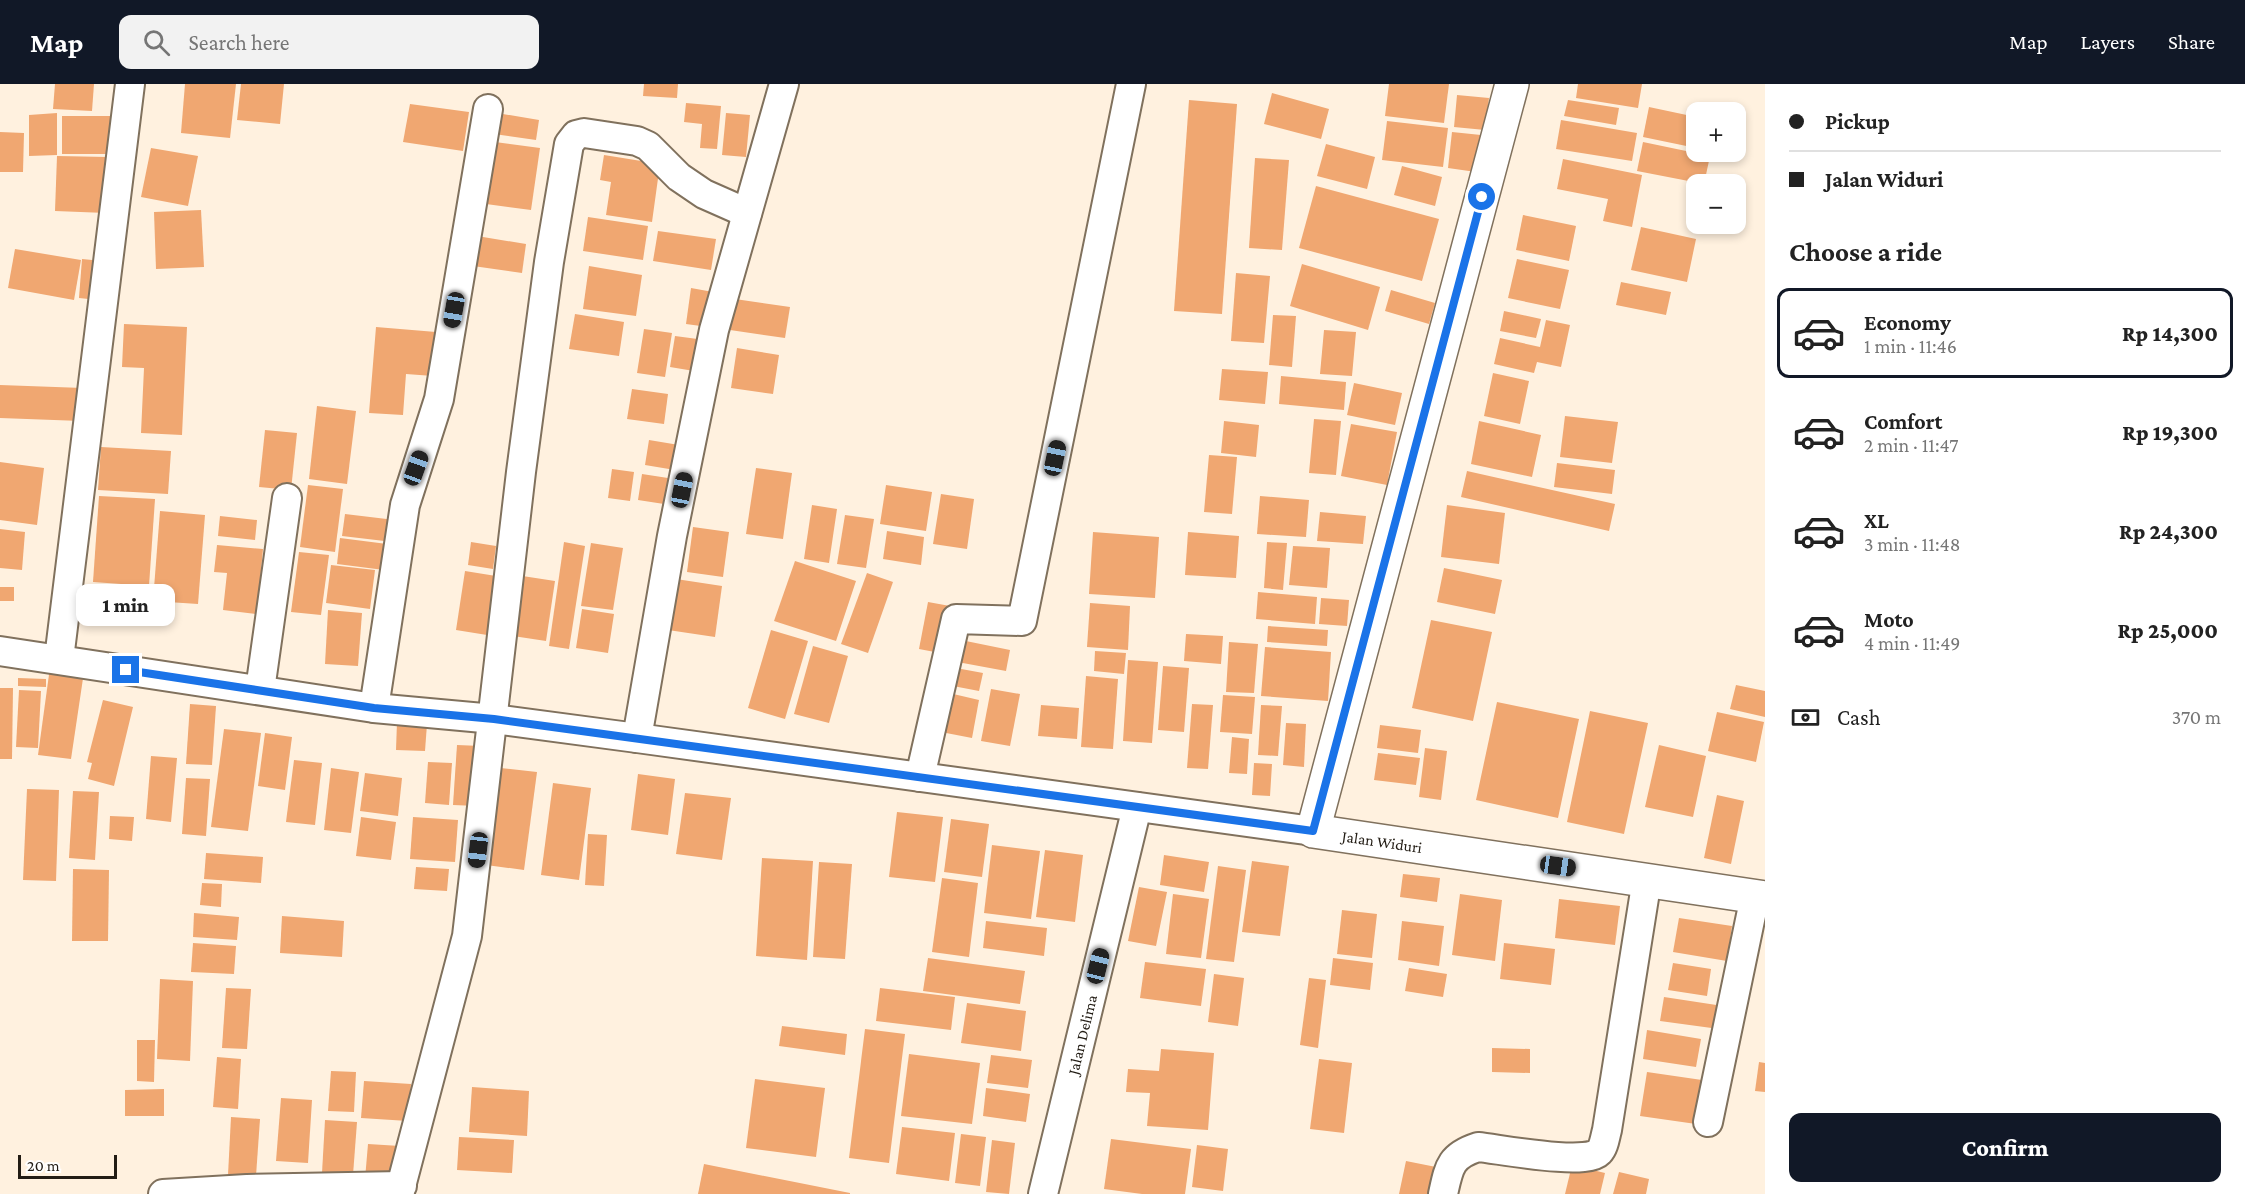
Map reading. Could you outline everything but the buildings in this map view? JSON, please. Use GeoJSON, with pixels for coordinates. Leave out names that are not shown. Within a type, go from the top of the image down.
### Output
{"type":"FeatureCollection","features":[{"type":"Feature","properties":{"kind":"main road"},"geometry":{"type":"LineString","coordinates":[[1313,831],[1512,84]]}},
{"type":"Feature","properties":{"kind":"main road","name":"Jalan Widuri"},"geometry":{"type":"LineString","coordinates":[[1313,831],[1760,897]]}},
{"type":"Feature","properties":{"kind":"street"},"geometry":{"type":"LineString","coordinates":[[59,659],[130,84]]}},
{"type":"Feature","properties":{"kind":"street"},"geometry":{"type":"LineString","coordinates":[[637,738],[672,536],[714,330],[784,84]]}},
{"type":"Feature","properties":{"kind":"street"},"geometry":{"type":"LineString","coordinates":[[920,777],[956,619],[1022,621],[1131,84]]}},
{"type":"Feature","properties":{"kind":"street"},"geometry":{"type":"LineString","coordinates":[[374,708],[405,506],[439,399],[488,109]]}},
{"type":"Feature","properties":{"kind":"street"},"geometry":{"type":"LineString","coordinates":[[163,1194],[247,1189],[400,1190],[467,936],[521,472],[549,262],[570,144],[576,135],[584,133],[637,141],[648,147],[679,177],[704,194],[747,213]]}},
{"type":"Feature","properties":{"kind":"street"},"geometry":{"type":"LineString","coordinates":[[260,690],[287,498]]}},
{"type":"Feature","properties":{"kind":"street","name":"Jalan Widuri"},"geometry":{"type":"LineString","coordinates":[[0,651],[374,708],[494,719],[1313,831]]}},
{"type":"Feature","properties":{"kind":"street","name":"Jalan Delima"},"geometry":{"type":"LineString","coordinates":[[1043,1194],[1137,807]]}},
{"type":"Feature","properties":{"kind":"street"},"geometry":{"type":"LineString","coordinates":[[1443,1194],[1453,1160],[1464,1151],[1478,1147],[1571,1157],[1591,1157],[1599,1152],[1607,1130],[1647,879]]}},
{"type":"Feature","properties":{"kind":"street"},"geometry":{"type":"LineString","coordinates":[[1708,1122],[1760,897]]}},
{"type":"Feature","properties":{"kind":"route"},"geometry":{"type":"LineString","coordinates":[[126,670],[374,708],[494,719],[1313,831],[1482,197]]}}]}
